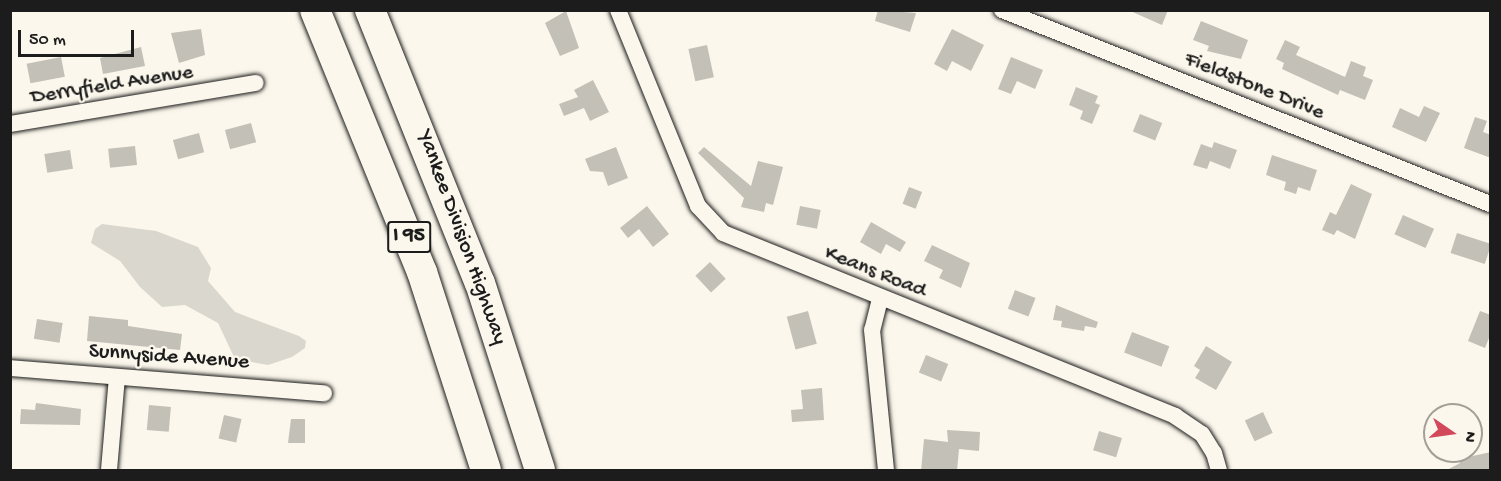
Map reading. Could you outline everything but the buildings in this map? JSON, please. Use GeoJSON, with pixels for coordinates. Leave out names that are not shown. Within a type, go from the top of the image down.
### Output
{"type":"FeatureCollection","features":[{"type":"Feature","properties":{"kind":"highway","name":"I 95"},"geometry":{"type":"LineString","coordinates":[[315,10],[422,272],[486,471]]}},
{"type":"Feature","properties":{"kind":"highway","name":"Yankee Division Highway"},"geometry":{"type":"LineString","coordinates":[[370,10],[480,283],[540,471]]}},
{"type":"Feature","properties":{"kind":"street","name":"Keans Road"},"geometry":{"type":"LineString","coordinates":[[618,10],[695,199],[706,218],[729,237],[1185,420],[1209,443],[1219,471]]}},
{"type":"Feature","properties":{"kind":"street","name":"Fieldstone Drive"},"geometry":{"type":"LineString","coordinates":[[1002,10],[1491,204]]}},
{"type":"Feature","properties":{"kind":"street","name":"Derryfield Avenue"},"geometry":{"type":"LineString","coordinates":[[10,124],[256,83]]}},
{"type":"Feature","properties":{"kind":"street"},"geometry":{"type":"LineString","coordinates":[[880,299],[872,330],[886,471]]}},
{"type":"Feature","properties":{"kind":"street","name":"Sunnyside Avenue"},"geometry":{"type":"LineString","coordinates":[[10,368],[324,393]]}},
{"type":"Feature","properties":{"kind":"street"},"geometry":{"type":"LineString","coordinates":[[109,471],[117,377]]}},
{"type":"Feature","properties":{"kind":"shaded area"},"geometry":{"type":"Polygon","coordinates":[[[102,224],[156,231],[198,247],[211,268],[208,281],[235,312],[299,336],[306,341],[305,348],[292,357],[268,365],[235,359],[218,323],[185,305],[162,307],[140,287],[120,261],[91,243],[95,229],[102,224]]]}}]}
